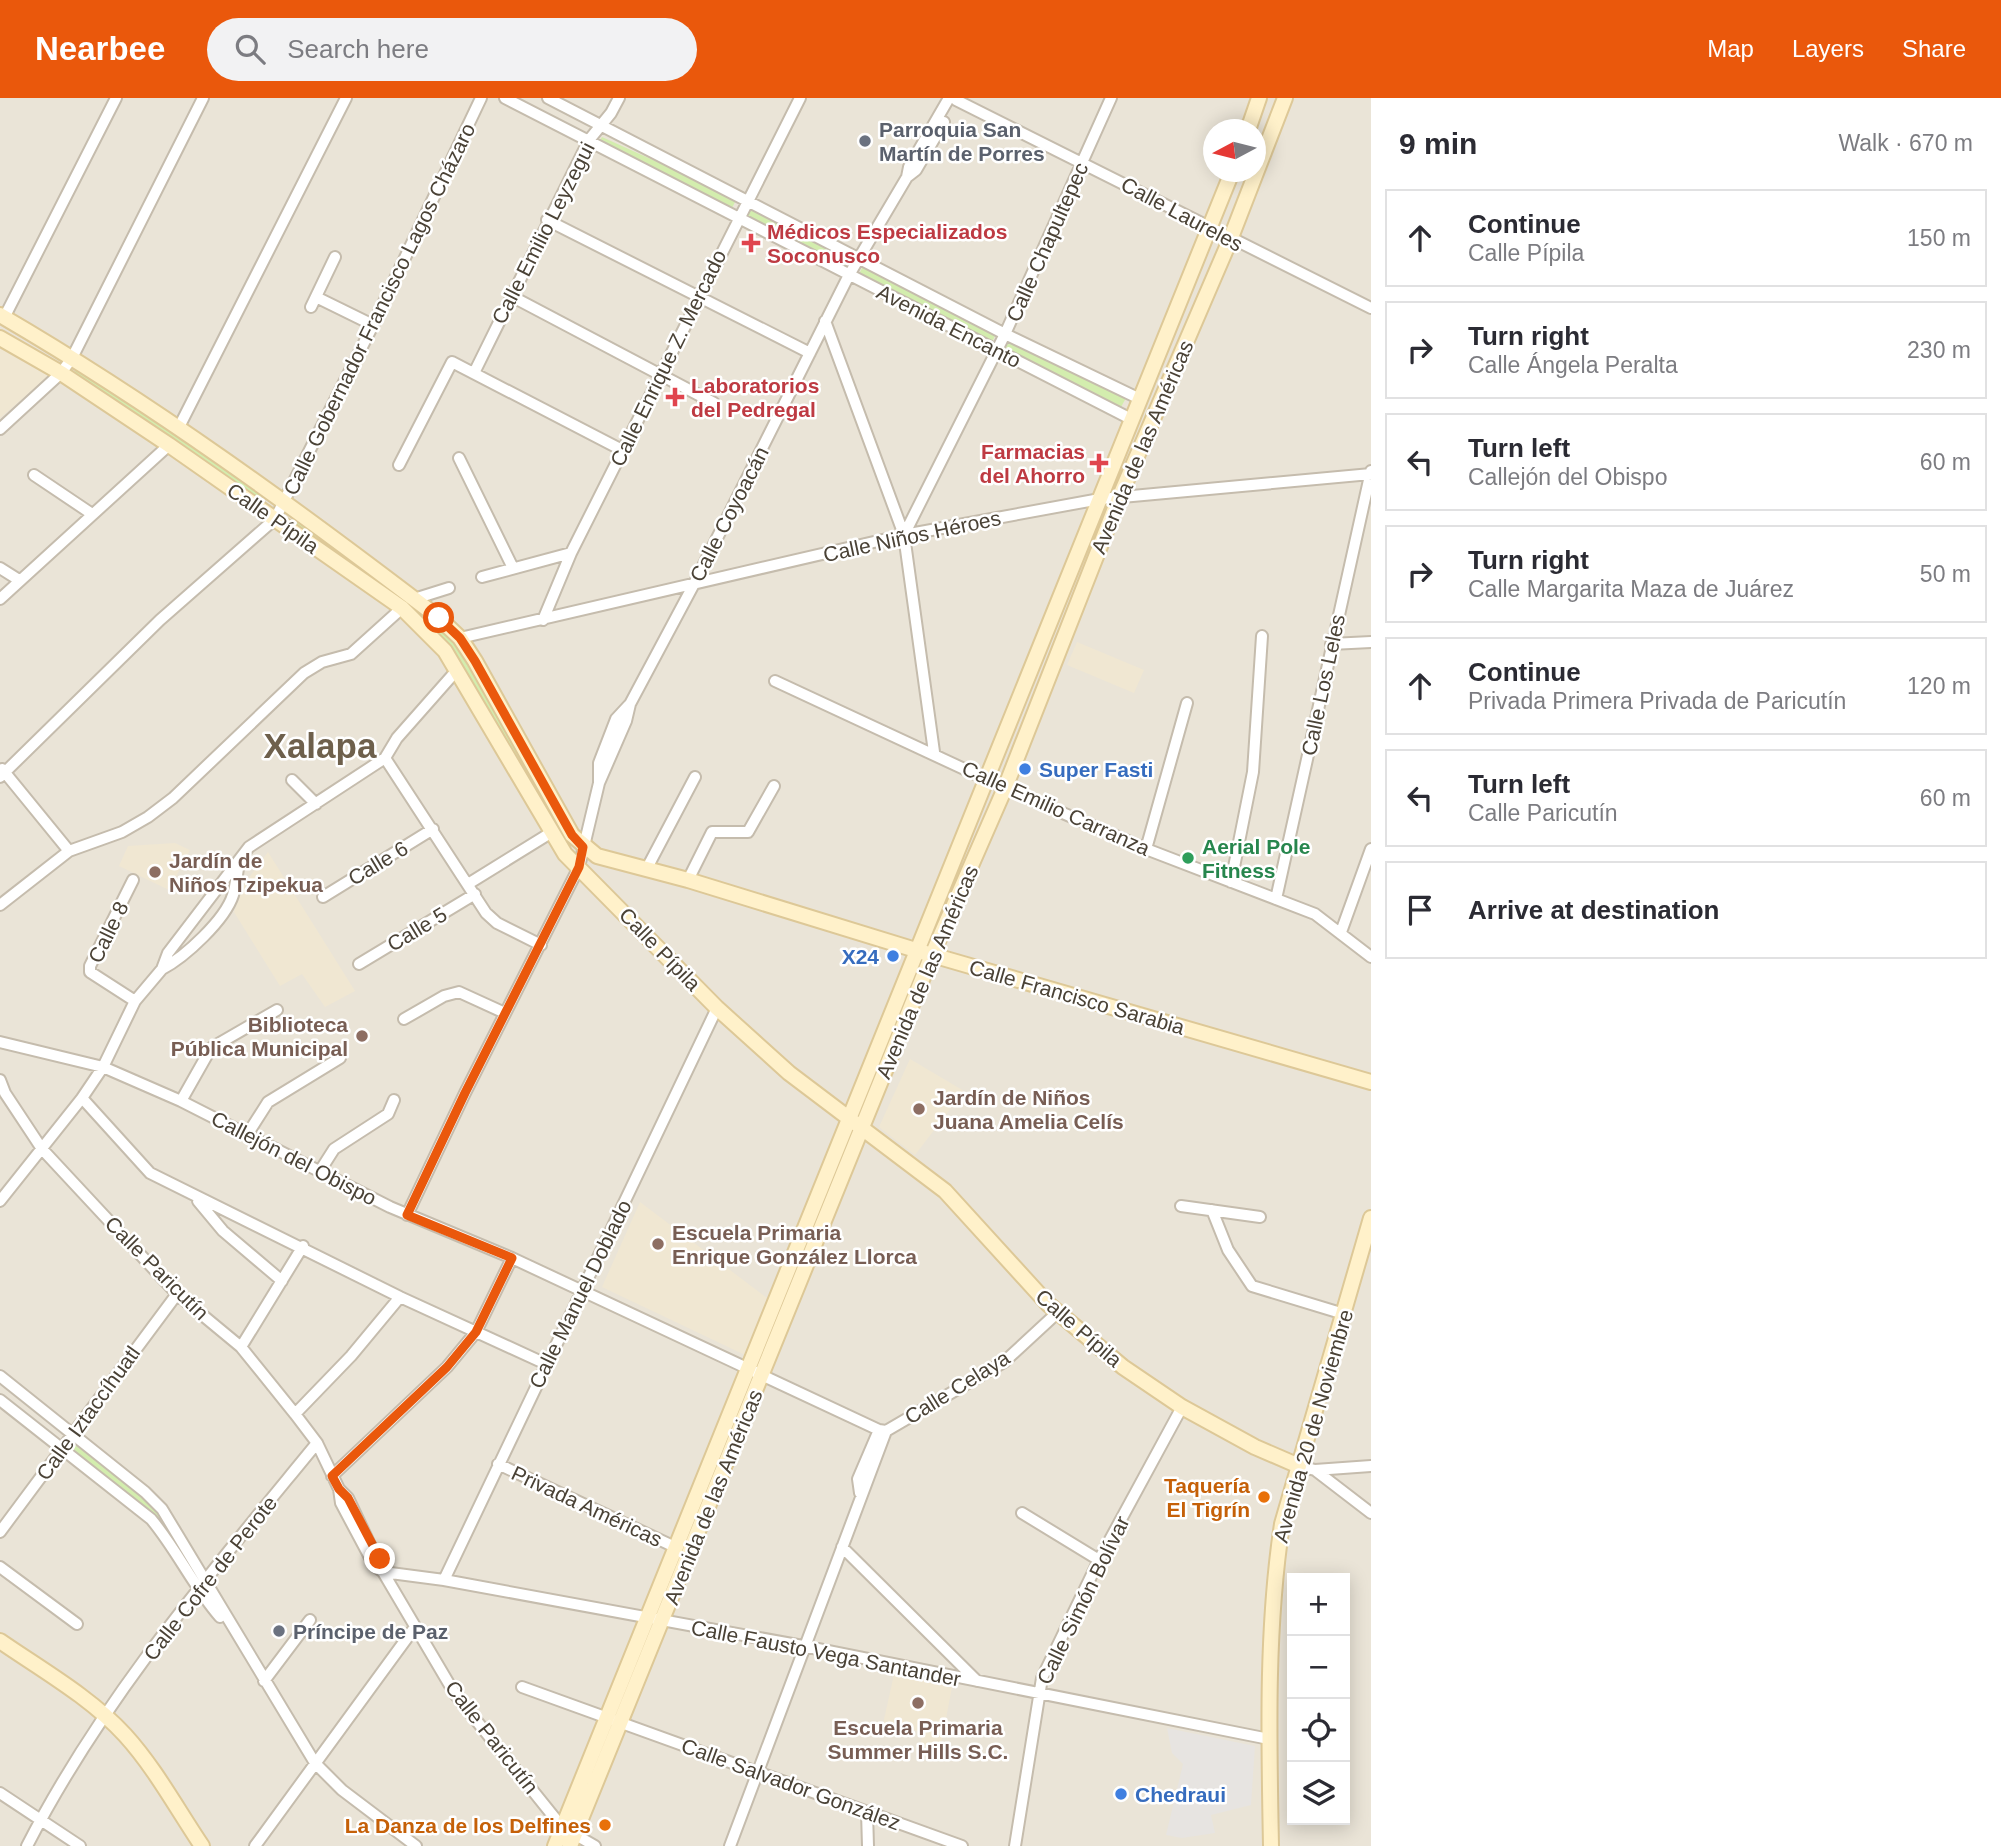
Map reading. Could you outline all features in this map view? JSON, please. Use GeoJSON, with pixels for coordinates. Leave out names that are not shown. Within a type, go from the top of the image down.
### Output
{"type":"FeatureCollection","features":[{"type":"Feature","properties":{"kind":"main road"},"geometry":{"type":"LineString","coordinates":[[1252,119],[1259,98]]}},
{"type":"Feature","properties":{"kind":"main road","name":"Avenida de las Américas"},"geometry":{"type":"LineString","coordinates":[[555,1846],[568,1836],[654,1621],[763,1374],[932,955],[1005,788],[1119,498],[1230,240],[1285,98]]}},
{"type":"Feature","properties":{"kind":"main road","name":"Avenida de las Américas"},"geometry":{"type":"LineString","coordinates":[[654,1621],[675,1548],[1228,182]]}},
{"type":"Feature","properties":{"kind":"main road","name":"Calle Pípila"},"geometry":{"type":"LineString","coordinates":[[2,317],[72,358],[285,504],[408,604],[457,670],[565,854],[717,1008],[789,1073],[945,1191],[1057,1312],[1123,1367],[1182,1407],[1255,1447],[1299,1466]]}},
{"type":"Feature","properties":{"kind":"main road","name":"Calle Pípila"},"geometry":{"type":"LineString","coordinates":[[0,338],[61,373],[275,519],[460,638],[572,835],[583,847]]}},
{"type":"Feature","properties":{"kind":"main road","name":"Calle Francisco Sarabia"},"geometry":{"type":"LineString","coordinates":[[583,847],[597,856],[688,880],[932,955],[1371,1082]]}},
{"type":"Feature","properties":{"kind":"main road","name":"Avenida 20 de Noviembre"},"geometry":{"type":"LineString","coordinates":[[1270,1846],[1269,1739],[1276,1563],[1282,1524],[1371,1218]]}},
{"type":"Feature","properties":{"kind":"main road"},"geometry":{"type":"LineString","coordinates":[[0,1641],[106,1716],[140,1753],[202,1846]]}},
{"type":"Feature","properties":{"kind":"street"},"geometry":{"type":"LineString","coordinates":[[2,317],[116,98]]}},
{"type":"Feature","properties":{"kind":"street"},"geometry":{"type":"LineString","coordinates":[[0,429],[61,373],[72,358],[204,98]]}},
{"type":"Feature","properties":{"kind":"street"},"geometry":{"type":"LineString","coordinates":[[178,429],[346,98]]}},
{"type":"Feature","properties":{"kind":"street","name":"Calle Gobernador Francisco Lagos Cházaro"},"geometry":{"type":"LineString","coordinates":[[1,772],[160,620],[275,519],[285,504],[373,325],[481,98]]}},
{"type":"Feature","properties":{"kind":"street","name":"Avenida Encanto"},"geometry":{"type":"LineString","coordinates":[[505,98],[1131,419]]}},
{"type":"Feature","properties":{"kind":"street","name":"Avenida Encanto"},"geometry":{"type":"LineString","coordinates":[[548,98],[859,256],[1005,334],[1140,399]]}},
{"type":"Feature","properties":{"kind":"street","name":"Calle Emilio Leyzegui"},"geometry":{"type":"LineString","coordinates":[[474,373],[547,220],[589,140],[620,98]]}},
{"type":"Feature","properties":{"kind":"street","name":"Calle Enrique Z. Mercado"},"geometry":{"type":"LineString","coordinates":[[543,620],[571,553],[800,98]]}},
{"type":"Feature","properties":{"kind":"street","name":"Calle Chapultepec"},"geometry":{"type":"LineString","coordinates":[[904,535],[1005,334],[1111,98]]}},
{"type":"Feature","properties":{"kind":"street","name":"Calle Laureles"},"geometry":{"type":"LineString","coordinates":[[954,99],[1212,227],[1230,240],[1371,308]]}},
{"type":"Feature","properties":{"kind":"street","name":"Calle Coyoacán"},"geometry":{"type":"LineString","coordinates":[[407,1215],[579,867],[599,783],[626,721],[630,704],[694,584],[859,256],[907,177],[916,170],[954,99]]}},
{"type":"Feature","properties":{"kind":"street"},"geometry":{"type":"LineString","coordinates":[[547,220],[810,353]]}},
{"type":"Feature","properties":{"kind":"street"},"geometry":{"type":"LineString","coordinates":[[335,257],[314,302],[373,325]]}},
{"type":"Feature","properties":{"kind":"street"},"geometry":{"type":"LineString","coordinates":[[511,296],[714,403]]}},
{"type":"Feature","properties":{"kind":"street"},"geometry":{"type":"LineString","coordinates":[[825,321],[904,535],[934,752]]}},
{"type":"Feature","properties":{"kind":"street"},"geometry":{"type":"LineString","coordinates":[[398,465],[452,362],[622,450]]}},
{"type":"Feature","properties":{"kind":"street"},"geometry":{"type":"LineString","coordinates":[[0,598],[169,445]]}},
{"type":"Feature","properties":{"kind":"street"},"geometry":{"type":"LineString","coordinates":[[459,458],[513,568]]}},
{"type":"Feature","properties":{"kind":"street","name":"Calle Niños Héroes"},"geometry":{"type":"LineString","coordinates":[[460,638],[904,535],[1100,499],[1371,473]]}},
{"type":"Feature","properties":{"kind":"street","name":"Calle Los Leles"},"geometry":{"type":"LineString","coordinates":[[1276,899],[1371,473]]}},
{"type":"Feature","properties":{"kind":"street"},"geometry":{"type":"LineString","coordinates":[[34,475],[92,514]]}},
{"type":"Feature","properties":{"kind":"street"},"geometry":{"type":"LineString","coordinates":[[482,577],[571,553]]}},
{"type":"Feature","properties":{"kind":"street"},"geometry":{"type":"LineString","coordinates":[[0,569],[19,580]]}},
{"type":"Feature","properties":{"kind":"street"},"geometry":{"type":"LineString","coordinates":[[0,905],[69,851],[122,832],[173,799],[304,673],[322,662],[351,654],[408,604],[449,588]]}},
{"type":"Feature","properties":{"kind":"street"},"geometry":{"type":"LineString","coordinates":[[1231,882],[1253,772],[1262,636]]}},
{"type":"Feature","properties":{"kind":"street"},"geometry":{"type":"LineString","coordinates":[[1331,644],[1371,642]]}},
{"type":"Feature","properties":{"kind":"street"},"geometry":{"type":"LineString","coordinates":[[0,1201],[82,1098],[103,1067],[135,1001],[162,969],[168,953],[240,858],[263,836],[386,758],[397,738],[457,670]]}},
{"type":"Feature","properties":{"kind":"street","name":"Calle Emilio Carranza"},"geometry":{"type":"LineString","coordinates":[[775,681],[988,777],[1005,788],[1146,849],[1315,914],[1371,957]]}},
{"type":"Feature","properties":{"kind":"street"},"geometry":{"type":"LineString","coordinates":[[1146,849],[1187,704]]}},
{"type":"Feature","properties":{"kind":"street"},"geometry":{"type":"LineString","coordinates":[[386,758],[468,884],[497,923],[541,945]]}},
{"type":"Feature","properties":{"kind":"street"},"geometry":{"type":"LineString","coordinates":[[1,772],[69,851]]}},
{"type":"Feature","properties":{"kind":"street"},"geometry":{"type":"LineString","coordinates":[[646,870],[695,777]]}},
{"type":"Feature","properties":{"kind":"street"},"geometry":{"type":"LineString","coordinates":[[292,780],[316,803]]}},
{"type":"Feature","properties":{"kind":"street"},"geometry":{"type":"LineString","coordinates":[[688,880],[712,832],[748,832],[774,786]]}},
{"type":"Feature","properties":{"kind":"street","name":"Calle 6"},"geometry":{"type":"LineString","coordinates":[[323,897],[433,830]]}},
{"type":"Feature","properties":{"kind":"street"},"geometry":{"type":"LineString","coordinates":[[468,884],[552,832]]}},
{"type":"Feature","properties":{"kind":"street"},"geometry":{"type":"LineString","coordinates":[[1341,932],[1371,849]]}},
{"type":"Feature","properties":{"kind":"street"},"geometry":{"type":"LineString","coordinates":[[162,969],[180,960],[225,911],[233,896],[240,858]]}},
{"type":"Feature","properties":{"kind":"street","name":"Calle 8"},"geometry":{"type":"LineString","coordinates":[[133,880],[90,966],[90,972],[135,1001]]}},
{"type":"Feature","properties":{"kind":"street","name":"Calle 5"},"geometry":{"type":"LineString","coordinates":[[359,964],[475,894]]}},
{"type":"Feature","properties":{"kind":"street"},"geometry":{"type":"LineString","coordinates":[[404,1019],[444,996],[459,992],[505,1013]]}},
{"type":"Feature","properties":{"kind":"street","name":"Calle Manuel Doblado"},"geometry":{"type":"LineString","coordinates":[[444,1580],[717,1008]]}},
{"type":"Feature","properties":{"kind":"street"},"geometry":{"type":"LineString","coordinates":[[181,1101],[211,1048],[277,1010]]}},
{"type":"Feature","properties":{"kind":"street","name":"Callejón del Obispo"},"geometry":{"type":"LineString","coordinates":[[0,1042],[103,1067],[181,1101],[407,1215],[512,1258],[883,1431]]}},
{"type":"Feature","properties":{"kind":"street"},"geometry":{"type":"LineString","coordinates":[[247,1135],[268,1102],[340,1058]]}},
{"type":"Feature","properties":{"kind":"street","name":"Calle Paricutín"},"geometry":{"type":"LineString","coordinates":[[0,1080],[5,1093],[42,1149],[177,1294],[241,1347],[317,1443],[339,1489],[341,1503],[374,1565],[383,1572],[455,1694],[568,1836]]}},
{"type":"Feature","properties":{"kind":"street"},"geometry":{"type":"LineString","coordinates":[[82,1098],[150,1173],[194,1197],[303,1246],[400,1297],[546,1364]]}},
{"type":"Feature","properties":{"kind":"street"},"geometry":{"type":"LineString","coordinates":[[320,1171],[334,1149],[388,1114],[394,1100]]}},
{"type":"Feature","properties":{"kind":"street"},"geometry":{"type":"LineString","coordinates":[[194,1197],[223,1231],[282,1281]]}},
{"type":"Feature","properties":{"kind":"street"},"geometry":{"type":"LineString","coordinates":[[1181,1206],[1260,1217]]}},
{"type":"Feature","properties":{"kind":"street"},"geometry":{"type":"LineString","coordinates":[[1212,1210],[1228,1250],[1252,1286],[1344,1314]]}},
{"type":"Feature","properties":{"kind":"street"},"geometry":{"type":"LineString","coordinates":[[241,1347],[303,1246]]}},
{"type":"Feature","properties":{"kind":"street"},"geometry":{"type":"LineString","coordinates":[[332,1476],[447,1367],[476,1332],[512,1258]]}},
{"type":"Feature","properties":{"kind":"street","name":"Calle Iztaccíhuatl"},"geometry":{"type":"LineString","coordinates":[[0,1532],[177,1294]]}},
{"type":"Feature","properties":{"kind":"street"},"geometry":{"type":"LineString","coordinates":[[295,1414],[351,1356],[400,1297]]}},
{"type":"Feature","properties":{"kind":"street","name":"Calle Celaya"},"geometry":{"type":"LineString","coordinates":[[883,1431],[1004,1362],[1057,1312]]}},
{"type":"Feature","properties":{"kind":"street"},"geometry":{"type":"LineString","coordinates":[[0,1376],[145,1492],[162,1509],[234,1633],[315,1763],[342,1790],[416,1846]]}},
{"type":"Feature","properties":{"kind":"street"},"geometry":{"type":"LineString","coordinates":[[0,1399],[151,1519],[164,1534],[197,1590],[234,1633]]}},
{"type":"Feature","properties":{"kind":"street","name":"Calle Simón Bolívar"},"geometry":{"type":"LineString","coordinates":[[1015,1846],[1038,1694],[1099,1560],[1182,1407]]}},
{"type":"Feature","properties":{"kind":"street"},"geometry":{"type":"LineString","coordinates":[[730,1846],[883,1431]]}},
{"type":"Feature","properties":{"kind":"street","name":"Calle Cofre de Perote"},"geometry":{"type":"LineString","coordinates":[[27,1846],[40,1820],[106,1716],[197,1590],[317,1443]]}},
{"type":"Feature","properties":{"kind":"street","name":"Privada Américas"},"geometry":{"type":"LineString","coordinates":[[498,1464],[675,1548]]}},
{"type":"Feature","properties":{"kind":"street","name":"Calle Pípila"},"geometry":{"type":"LineString","coordinates":[[1299,1466],[1315,1470],[1371,1513]]}},
{"type":"Feature","properties":{"kind":"street"},"geometry":{"type":"LineString","coordinates":[[1315,1470],[1371,1466]]}},
{"type":"Feature","properties":{"kind":"street"},"geometry":{"type":"LineString","coordinates":[[1022,1513],[1099,1560]]}},
{"type":"Feature","properties":{"kind":"street"},"geometry":{"type":"LineString","coordinates":[[842,1547],[977,1681]]}},
{"type":"Feature","properties":{"kind":"street"},"geometry":{"type":"LineString","coordinates":[[0,1567],[77,1624]]}},
{"type":"Feature","properties":{"kind":"street","name":"Calle Fausto Vega Santander"},"geometry":{"type":"LineString","coordinates":[[383,1572],[444,1580],[654,1621],[803,1646],[1269,1739]]}},
{"type":"Feature","properties":{"kind":"street"},"geometry":{"type":"LineString","coordinates":[[264,1681],[310,1620]]}},
{"type":"Feature","properties":{"kind":"street"},"geometry":{"type":"LineString","coordinates":[[256,1846],[415,1627]]}},
{"type":"Feature","properties":{"kind":"street","name":"Calle Salvador González"},"geometry":{"type":"LineString","coordinates":[[522,1687],[962,1846]]}},
{"type":"Feature","properties":{"kind":"street"},"geometry":{"type":"LineString","coordinates":[[0,1793],[80,1846]]}},
{"type":"Feature","properties":{"kind":"street"},"geometry":{"type":"LineString","coordinates":[[867,1812],[868,1846]]}},
{"type":"Feature","properties":{"kind":"street"},"geometry":{"type":"LineString","coordinates":[[568,1836],[595,1846]]}},
{"type":"Feature","properties":{"kind":"shaded area"},"geometry":{"type":"Polygon","coordinates":[[[0,98],[1371,98],[1371,1846],[0,1846],[0,98]]]}},
{"type":"Feature","properties":{"kind":"shaded area"},"geometry":{"type":"Polygon","coordinates":[[[0,345],[49,376],[0,418],[0,345]]]}},
{"type":"Feature","properties":{"kind":"shaded area"},"geometry":{"type":"Polygon","coordinates":[[[1077,642],[1144,670],[1134,693],[1067,665],[1077,642]]]}},
{"type":"Feature","properties":{"kind":"shaded area","name":"Jardín de Niños Tzipekua"},"geometry":{"type":"Polygon","coordinates":[[[175,843],[190,850],[169,890],[119,866],[128,846],[175,843]]]}},
{"type":"Feature","properties":{"kind":"shaded area"},"geometry":{"type":"Polygon","coordinates":[[[268,852],[355,991],[325,1007],[302,974],[280,986],[234,912],[245,883],[268,852]]]}},
{"type":"Feature","properties":{"kind":"shaded area","name":"Jardín de Niños Juana Amelia Celís"},"geometry":{"type":"Polygon","coordinates":[[[910,1059],[964,1091],[915,1155],[879,1127],[910,1059]]]}},
{"type":"Feature","properties":{"kind":"shaded area","name":"Escuela Primaria Enrique González Llorca"},"geometry":{"type":"Polygon","coordinates":[[[640,1202],[767,1298],[745,1355],[602,1287],[640,1202]]]}},
{"type":"Feature","properties":{"kind":"shaded area","name":"Escuela Primaria Summer Hills S.C."},"geometry":{"type":"Polygon","coordinates":[[[895,1670],[953,1682],[938,1760],[918,1756],[923,1732],[883,1724],[895,1670]]]}},
{"type":"Feature","properties":{"kind":"shaded area"},"geometry":{"type":"Polygon","coordinates":[[[1167,1728],[1255,1746],[1251,1805],[1211,1815],[1215,1833],[1182,1838],[1166,1835],[1183,1764],[1172,1753],[1167,1728]]]}},
{"type":"Feature","properties":{"kind":"green space"},"geometry":{"type":"Polygon","coordinates":[[[602,137],[737,198],[732,208],[595,149],[602,137]]]}},
{"type":"Feature","properties":{"kind":"green space"},"geometry":{"type":"Polygon","coordinates":[[[748,204],[851,258],[846,268],[742,214],[748,204]]]}},
{"type":"Feature","properties":{"kind":"green space"},"geometry":{"type":"Polygon","coordinates":[[[863,266],[997,332],[992,342],[859,274],[863,266]]]}},
{"type":"Feature","properties":{"kind":"green space"},"geometry":{"type":"Polygon","coordinates":[[[1010,339],[1126,398],[1121,407],[1005,350],[1010,339]]]}},
{"type":"Feature","properties":{"kind":"green space"},"geometry":{"type":"Polygon","coordinates":[[[78,368],[263,493],[259,500],[73,374],[78,368]]]}},
{"type":"Feature","properties":{"kind":"green space"},"geometry":{"type":"Polygon","coordinates":[[[295,517],[438,624],[456,644],[567,833],[561,837],[451,648],[291,522],[295,517]]]}},
{"type":"Feature","properties":{"kind":"green space"},"geometry":{"type":"Polygon","coordinates":[[[75,1445],[144,1494],[163,1513],[195,1569],[193,1572],[157,1517],[72,1450],[75,1445]]]}},
{"type":"Feature","properties":{"kind":"place","name":"Parroquia San Martín de Porres"},"geometry":{"type":"Point","coordinates":[865,141]}},
{"type":"Feature","properties":{"kind":"place","name":"Médicos Especializados Soconusco"},"geometry":{"type":"Point","coordinates":[751,243]}},
{"type":"Feature","properties":{"kind":"place","name":"Laboratorios del Pedregal"},"geometry":{"type":"Point","coordinates":[675,397]}},
{"type":"Feature","properties":{"kind":"place","name":"Farmacias del Ahorro"},"geometry":{"type":"Point","coordinates":[1099,463]}},
{"type":"Feature","properties":{"kind":"place","name":"Super Fasti"},"geometry":{"type":"Point","coordinates":[1025,769]}},
{"type":"Feature","properties":{"kind":"place","name":"Aerial Pole Fitness"},"geometry":{"type":"Point","coordinates":[1188,858]}},
{"type":"Feature","properties":{"kind":"place","name":"Jardín de Niños Tzipekua"},"geometry":{"type":"Point","coordinates":[155,872]}},
{"type":"Feature","properties":{"kind":"place","name":"X24"},"geometry":{"type":"Point","coordinates":[893,956]}},
{"type":"Feature","properties":{"kind":"place","name":"Biblioteca Pública Municipal"},"geometry":{"type":"Point","coordinates":[362,1036]}},
{"type":"Feature","properties":{"kind":"place","name":"Jardín de Niños Juana Amelia Celís"},"geometry":{"type":"Point","coordinates":[919,1109]}},
{"type":"Feature","properties":{"kind":"place","name":"Escuela Primaria Enrique González Llorca"},"geometry":{"type":"Point","coordinates":[658,1244]}},
{"type":"Feature","properties":{"kind":"place","name":"Taquería El Tigrín"},"geometry":{"type":"Point","coordinates":[1264,1497]}},
{"type":"Feature","properties":{"kind":"place","name":"Príncipe de Paz"},"geometry":{"type":"Point","coordinates":[279,1631]}},
{"type":"Feature","properties":{"kind":"place","name":"Escuela Primaria Summer Hills S.C."},"geometry":{"type":"Point","coordinates":[918,1703]}},
{"type":"Feature","properties":{"kind":"place","name":"Chedraui"},"geometry":{"type":"Point","coordinates":[1121,1794]}},
{"type":"Feature","properties":{"kind":"place","name":"La Danza de los Delfines"},"geometry":{"type":"Point","coordinates":[605,1825]}},
{"type":"Feature","properties":{"kind":"district","name":"Xalapa"},"geometry":{"type":"Point","coordinates":[320,745]}},
{"type":"Feature","properties":{"kind":"route"},"geometry":{"type":"LineString","coordinates":[[380,1559],[348,1498],[332,1476],[447,1367],[476,1332],[512,1258],[407,1215],[579,867],[583,847],[572,835],[475,661],[460,638],[439,618]]}}]}
